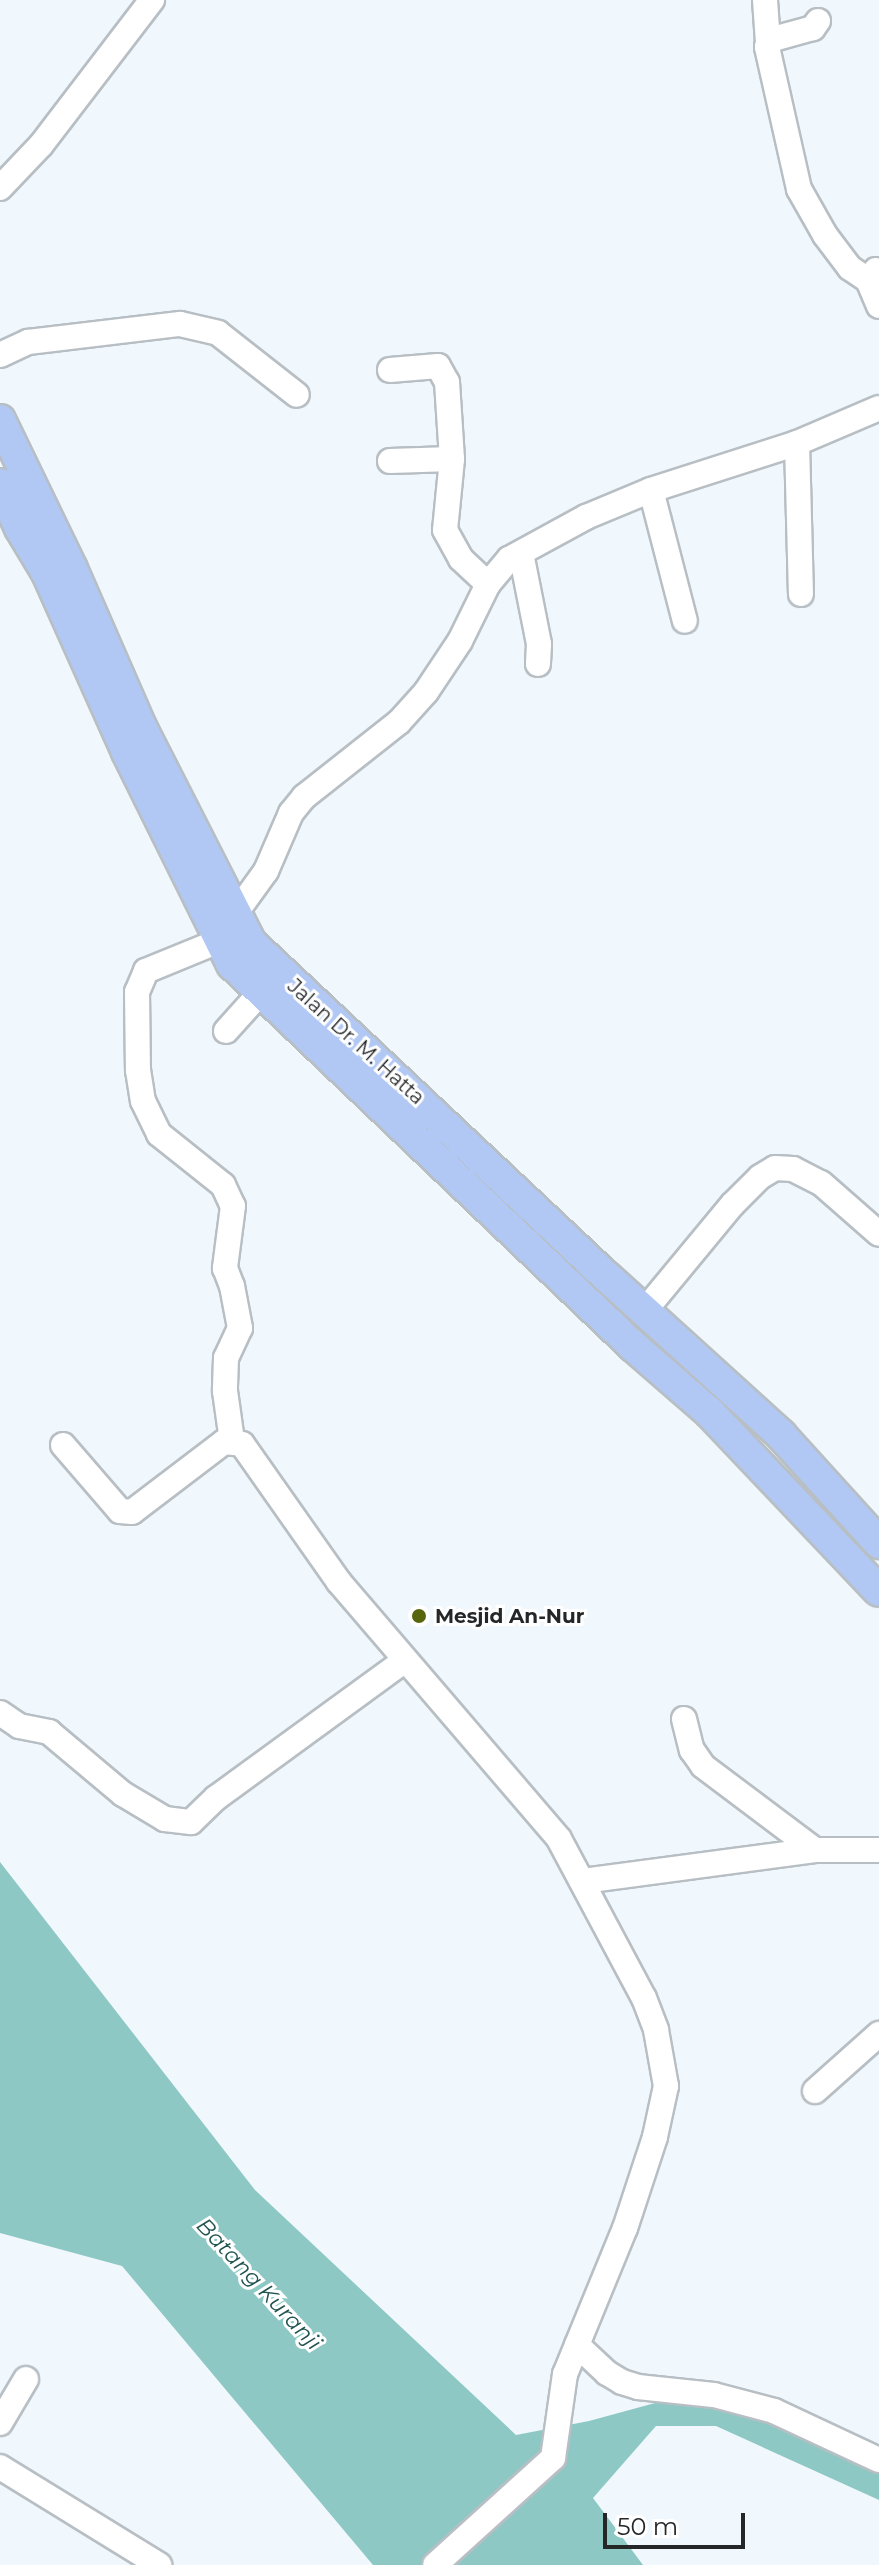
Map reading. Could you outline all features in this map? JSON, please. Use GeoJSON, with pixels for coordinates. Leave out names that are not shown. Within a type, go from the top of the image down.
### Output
{"type":"FeatureCollection","features":[{"type":"Feature","properties":{"kind":"main road","name":"Jalan Dr. M. Hatta"},"geometry":{"type":"LineString","coordinates":[[0,420],[72,569],[142,729],[251,943],[390,1070],[584,1256],[646,1309],[781,1435],[879,1543]]}},
{"type":"Feature","properties":{"kind":"main road","name":"Jalan Dr. M. Hatta"},"geometry":{"type":"LineString","coordinates":[[0,484],[20,528],[47,573],[127,752],[232,964],[710,1413],[879,1591]]}},
{"type":"Feature","properties":{"kind":"main road"},"geometry":{"type":"LineString","coordinates":[[564,1279],[584,1256]]}},
{"type":"Feature","properties":{"kind":"street"},"geometry":{"type":"LineString","coordinates":[[0,188],[41,145],[152,0]]}},
{"type":"Feature","properties":{"kind":"street"},"geometry":{"type":"LineString","coordinates":[[765,0],[768,43],[799,189],[825,235],[850,268],[874,274],[879,306]]}},
{"type":"Feature","properties":{"kind":"street"},"geometry":{"type":"LineString","coordinates":[[768,43],[813,28],[818,21]]}},
{"type":"Feature","properties":{"kind":"street"},"geometry":{"type":"LineString","coordinates":[[0,355],[28,342],[180,324],[218,333],[297,395]]}},
{"type":"Feature","properties":{"kind":"street"},"geometry":{"type":"LineString","coordinates":[[390,370],[438,366],[447,382],[452,459],[445,530],[461,559],[488,584]]}},
{"type":"Feature","properties":{"kind":"street"},"geometry":{"type":"LineString","coordinates":[[235,914],[257,886],[291,813],[304,797],[399,722],[426,692],[460,641],[498,570],[521,553],[586,517],[651,490],[797,443],[879,408]]}},
{"type":"Feature","properties":{"kind":"street"},"geometry":{"type":"LineString","coordinates":[[797,443],[801,594]]}},
{"type":"Feature","properties":{"kind":"street"},"geometry":{"type":"LineString","coordinates":[[390,461],[452,459]]}},
{"type":"Feature","properties":{"kind":"street"},"geometry":{"type":"LineString","coordinates":[[651,490],[685,621]]}},
{"type":"Feature","properties":{"kind":"street"},"geometry":{"type":"LineString","coordinates":[[521,553],[539,644],[538,664]]}},
{"type":"Feature","properties":{"kind":"street"},"geometry":{"type":"LineString","coordinates":[[219,941],[146,971],[137,992],[138,1070],[143,1101],[159,1134],[223,1185],[233,1206],[225,1268],[232,1286],[240,1328],[226,1358],[225,1391],[232,1441]]}},
{"type":"Feature","properties":{"kind":"street"},"geometry":{"type":"LineString","coordinates":[[226,1031],[262,991]]}},
{"type":"Feature","properties":{"kind":"street"},"geometry":{"type":"LineString","coordinates":[[646,1309],[733,1204],[760,1177],[775,1168],[793,1169],[821,1183],[879,1234]]}},
{"type":"Feature","properties":{"kind":"street"},"geometry":{"type":"LineString","coordinates":[[63,1445],[120,1511],[132,1512],[224,1442],[242,1444],[339,1582],[559,1839],[644,1998],[662,2049],[666,2086],[644,2172],[565,2374],[558,2404],[556,2449],[549,2463],[435,2565]]}},
{"type":"Feature","properties":{"kind":"street"},"geometry":{"type":"LineString","coordinates":[[0,1713],[19,1726],[49,1732],[123,1794],[165,1819],[191,1822],[216,1798],[404,1661]]}},
{"type":"Feature","properties":{"kind":"street"},"geometry":{"type":"LineString","coordinates":[[684,1719],[692,1750],[703,1766],[815,1850]]}},
{"type":"Feature","properties":{"kind":"street"},"geometry":{"type":"LineString","coordinates":[[583,1881],[815,1850],[879,1850]]}},
{"type":"Feature","properties":{"kind":"street"},"geometry":{"type":"LineString","coordinates":[[815,2091],[879,2034]]}},
{"type":"Feature","properties":{"kind":"street"},"geometry":{"type":"LineString","coordinates":[[577,2345],[607,2373],[622,2382],[638,2387],[714,2395],[774,2411],[879,2460]]}},
{"type":"Feature","properties":{"kind":"street"},"geometry":{"type":"LineString","coordinates":[[0,2423],[26,2379]]}},
{"type":"Feature","properties":{"kind":"street"},"geometry":{"type":"LineString","coordinates":[[0,2467],[159,2565]]}},
{"type":"Feature","properties":{"kind":"water","name":"Batang Kuranji"},"geometry":{"type":"Polygon","coordinates":[[[0,1862],[255,2190],[516,2435],[589,2421],[677,2397],[752,2411],[879,2474],[879,2500],[716,2426],[656,2426],[593,2498],[643,2565],[373,2565],[122,2266],[0,2233],[0,1862]]]}},
{"type":"Feature","properties":{"kind":"place","name":"Mesjid An-Nur"},"geometry":{"type":"Point","coordinates":[419,1616]}}]}
